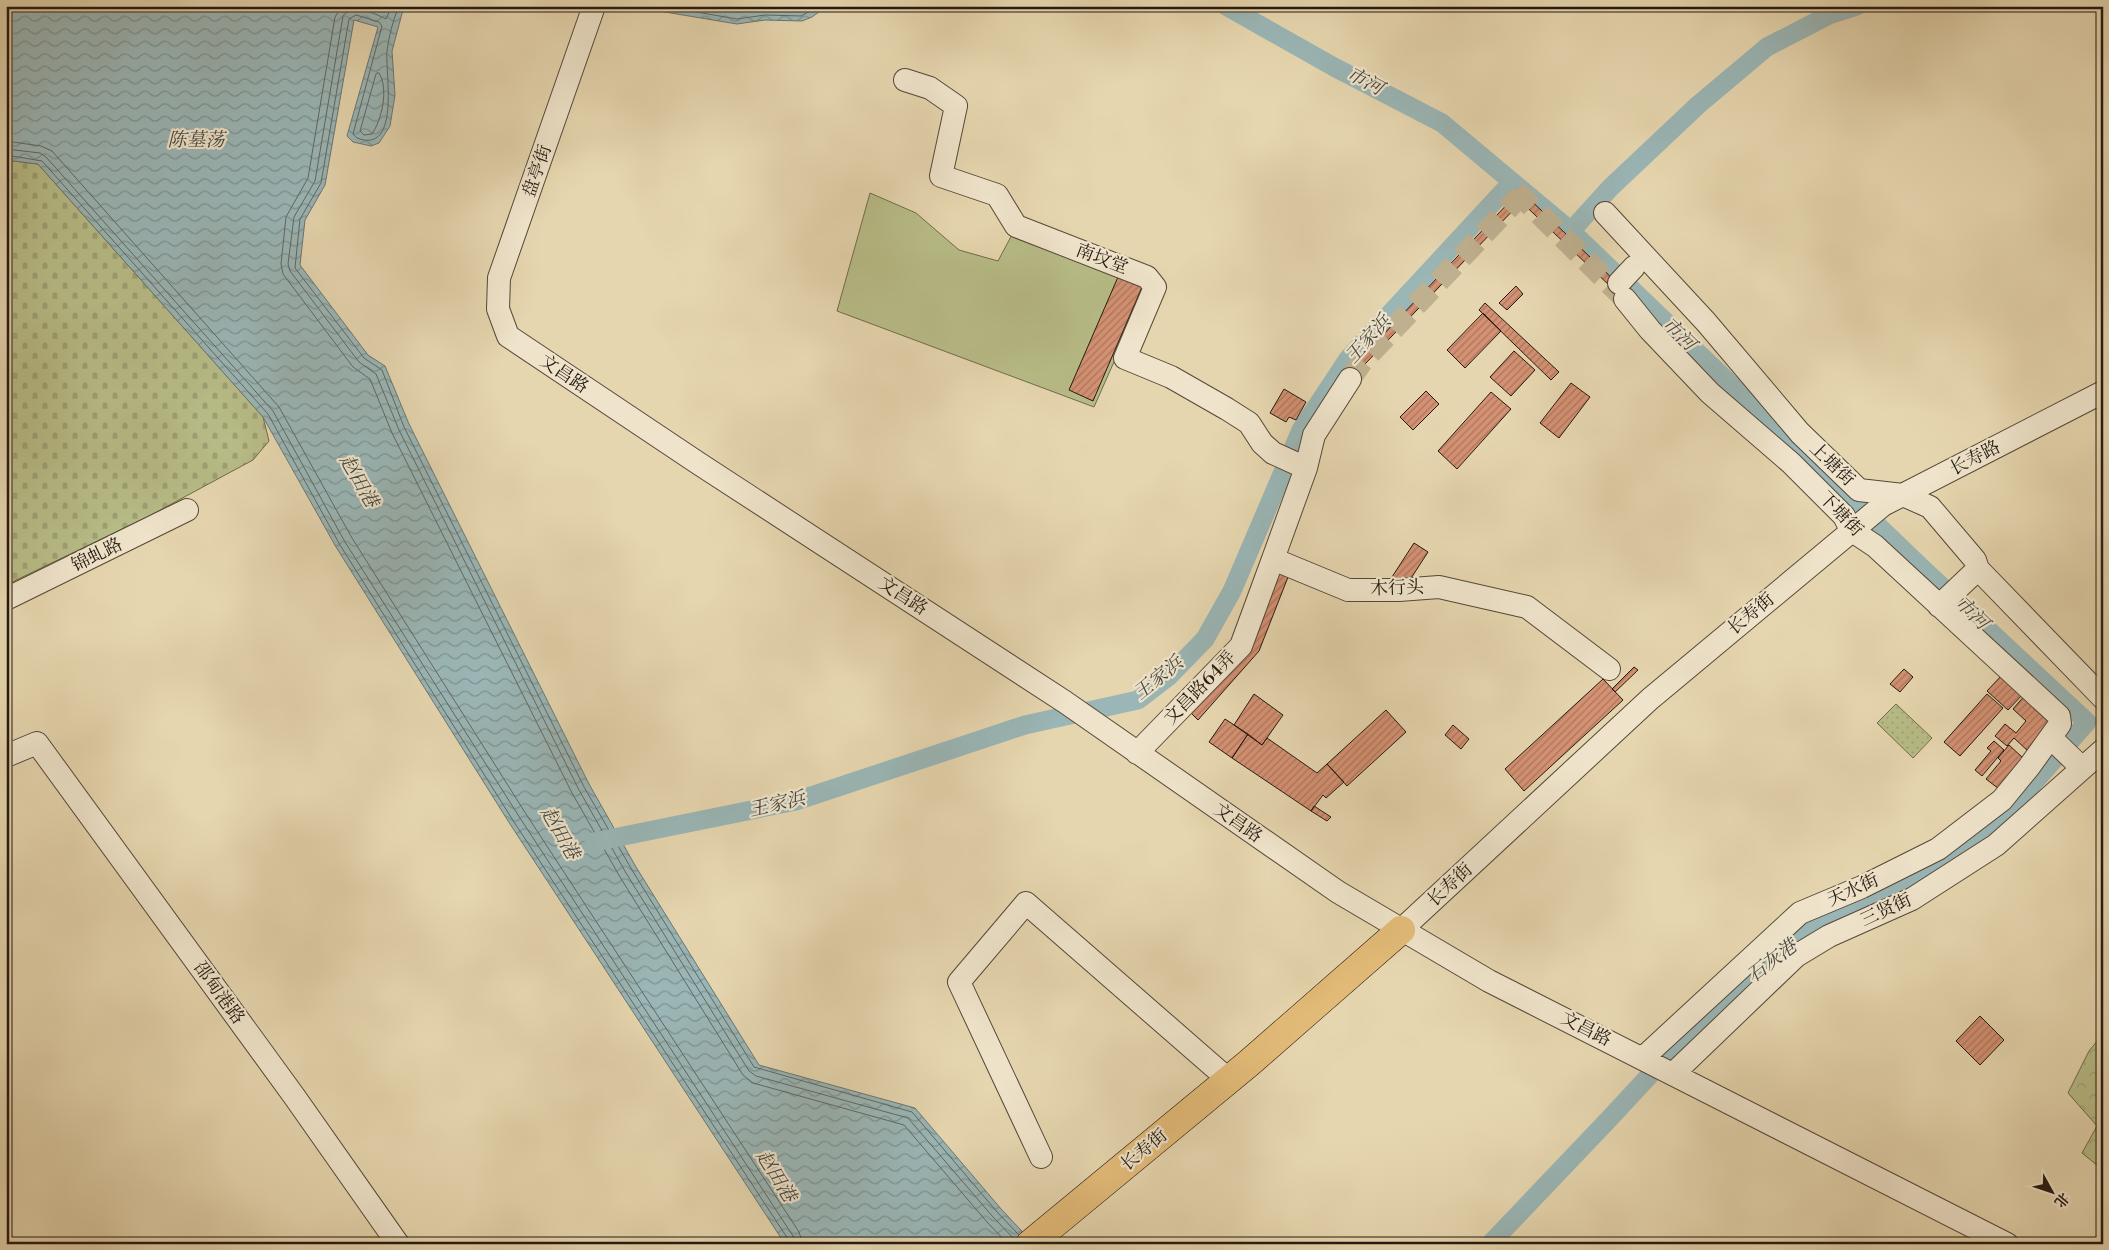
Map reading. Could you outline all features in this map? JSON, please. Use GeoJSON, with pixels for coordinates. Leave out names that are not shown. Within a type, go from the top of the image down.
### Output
{"type":"FeatureCollection","features":[{"type":"Feature","properties":{"kind":"main road","name":"长寿街"},"geometry":{"type":"LineString","coordinates":[[1036,1238],[1229,1080],[1401,930]]}},
{"type":"Feature","properties":{"kind":"street","name":"盘亭街"},"geometry":{"type":"LineString","coordinates":[[508,336],[498,309],[499,278],[594,6]]}},
{"type":"Feature","properties":{"kind":"street","name":"南坟堂"},"geometry":{"type":"LineString","coordinates":[[905,80],[930,88],[956,106],[940,176],[997,195],[1016,226],[1147,277],[1155,287],[1125,358],[1172,377],[1249,424],[1262,443],[1276,454],[1302,467]]}},
{"type":"Feature","properties":{"kind":"street","name":"上塘街"},"geometry":{"type":"LineString","coordinates":[[1605,213],[1706,322],[1776,427],[1800,432],[1859,490],[1893,500],[1930,507],[1975,560],[1978,569],[2103,698]]}},
{"type":"Feature","properties":{"kind":"street","name":"下塘街"},"geometry":{"type":"LineString","coordinates":[[1634,267],[1622,291],[1650,330],[1710,393],[1776,427],[1791,463],[1844,516],[1851,530],[1948,597],[2059,716],[2065,747]]}},
{"type":"Feature","properties":{"kind":"street","name":"文昌路"},"geometry":{"type":"LineString","coordinates":[[508,336],[698,463],[1064,702],[1338,892],[1489,981],[2003,1243]]}},
{"type":"Feature","properties":{"kind":"street"},"geometry":{"type":"LineString","coordinates":[[1273,559],[1314,435],[1350,379]]}},
{"type":"Feature","properties":{"kind":"street","name":"长寿路"},"geometry":{"type":"LineString","coordinates":[[1851,530],[1893,500],[2103,392]]}},
{"type":"Feature","properties":{"kind":"street","name":"锦虬路"},"geometry":{"type":"LineString","coordinates":[[6,599],[187,510]]}},
{"type":"Feature","properties":{"kind":"street","name":"长寿街"},"geometry":{"type":"LineString","coordinates":[[1401,930],[1650,700],[1851,530]]}},
{"type":"Feature","properties":{"kind":"street","name":"木行头"},"geometry":{"type":"LineString","coordinates":[[1273,559],[1348,590],[1399,590],[1439,586],[1527,607],[1609,669]]}},
{"type":"Feature","properties":{"kind":"street","name":"文昌路64弄"},"geometry":{"type":"LineString","coordinates":[[1138,753],[1241,646],[1273,559]]}},
{"type":"Feature","properties":{"kind":"street"},"geometry":{"type":"LineString","coordinates":[[1948,597],[1978,569]]}},
{"type":"Feature","properties":{"kind":"street","name":"邵甸港路"},"geometry":{"type":"LineString","coordinates":[[6,756],[37,744],[294,1096],[398,1244]]}},
{"type":"Feature","properties":{"kind":"street","name":"三贤街"},"geometry":{"type":"LineString","coordinates":[[1658,1066],[1796,956],[1830,916],[1912,899],[1996,845],[2065,747],[2103,750]]}},
{"type":"Feature","properties":{"kind":"street","name":"天水街"},"geometry":{"type":"LineString","coordinates":[[1658,1066],[1800,913],[1830,916],[1862,888],[1938,849],[2002,800],[2065,747]]}},
{"type":"Feature","properties":{"kind":"street"},"geometry":{"type":"LineString","coordinates":[[1041,1157],[959,982],[1026,904],[1229,1080]]}},
{"type":"Feature","properties":{"kind":"green space"},"geometry":{"type":"Polygon","coordinates":[[[6,160],[38,164],[263,417],[269,441],[253,460],[149,516],[6,585],[6,160]]]}},
{"type":"Feature","properties":{"kind":"green space"},"geometry":{"type":"Polygon","coordinates":[[[870,193],[916,213],[959,250],[998,261],[1014,231],[1148,285],[1094,407],[837,311],[870,193]]]}},
{"type":"Feature","properties":{"kind":"green space"},"geometry":{"type":"Polygon","coordinates":[[[1896,704],[1932,738],[1913,758],[1877,723],[1896,704]]]}},
{"type":"Feature","properties":{"kind":"green space"},"geometry":{"type":"Polygon","coordinates":[[[2103,1034],[2103,1170],[2082,1153],[2097,1126],[2068,1093],[2089,1051],[2103,1034]]]}},
{"type":"Feature","properties":{"kind":"water"},"geometry":{"type":"Polygon","coordinates":[[[6,6],[404,6],[392,51],[395,95],[390,126],[379,143],[371,146],[353,142],[347,136],[378,27],[354,20],[325,185],[305,220],[300,265],[368,355],[385,366],[409,424],[589,784],[636,867],[759,1065],[915,1108],[1002,1210],[1034,1244],[785,1244],[510,824],[336,547],[263,417],[38,164],[6,160],[6,6]]]}},
{"type":"Feature","properties":{"kind":"water"},"geometry":{"type":"Polygon","coordinates":[[[629,6],[827,6],[812,17],[802,21],[765,20],[737,24],[629,6]]]}},
{"type":"Feature","properties":{"kind":"building"},"geometry":{"type":"Polygon","coordinates":[[[1520,190],[1615,281],[1610,286],[1515,196],[1520,190]]]}},
{"type":"Feature","properties":{"kind":"building"},"geometry":{"type":"Polygon","coordinates":[[[1515,196],[1521,202],[1365,364],[1352,382],[1346,377],[1360,359],[1515,196]]]}},
{"type":"Feature","properties":{"kind":"building"},"geometry":{"type":"Polygon","coordinates":[[[1118,277],[1142,287],[1093,401],[1069,390],[1118,277]]]}},
{"type":"Feature","properties":{"kind":"building"},"geometry":{"type":"Polygon","coordinates":[[[1516,286],[1523,294],[1507,310],[1499,303],[1516,286]]]}},
{"type":"Feature","properties":{"kind":"building"},"geometry":{"type":"Polygon","coordinates":[[[1485,303],[1559,372],[1551,380],[1479,310],[1485,303]]]}},
{"type":"Feature","properties":{"kind":"building"},"geometry":{"type":"Polygon","coordinates":[[[1483,313],[1501,331],[1465,368],[1447,350],[1483,313]]]}},
{"type":"Feature","properties":{"kind":"building"},"geometry":{"type":"Polygon","coordinates":[[[1514,351],[1535,370],[1511,396],[1490,377],[1514,351]]]}},
{"type":"Feature","properties":{"kind":"building"},"geometry":{"type":"Polygon","coordinates":[[[1571,383],[1590,397],[1559,438],[1540,423],[1571,383]]]}},
{"type":"Feature","properties":{"kind":"building"},"geometry":{"type":"Polygon","coordinates":[[[1284,389],[1306,402],[1296,420],[1289,417],[1286,422],[1270,413],[1284,389]]]}},
{"type":"Feature","properties":{"kind":"building"},"geometry":{"type":"Polygon","coordinates":[[[1426,391],[1439,404],[1413,430],[1400,417],[1426,391]]]}},
{"type":"Feature","properties":{"kind":"building"},"geometry":{"type":"Polygon","coordinates":[[[1491,392],[1511,409],[1457,469],[1438,451],[1491,392]]]}},
{"type":"Feature","properties":{"kind":"building"},"geometry":{"type":"Polygon","coordinates":[[[1414,543],[1428,552],[1406,586],[1392,577],[1414,543]]]}},
{"type":"Feature","properties":{"kind":"building"},"geometry":{"type":"Polygon","coordinates":[[[1274,566],[1290,572],[1259,651],[1198,720],[1185,707],[1248,643],[1274,566]]]}},
{"type":"Feature","properties":{"kind":"building"},"geometry":{"type":"Polygon","coordinates":[[[1634,667],[1638,670],[1615,692],[1612,689],[1634,667]]]}},
{"type":"Feature","properties":{"kind":"building"},"geometry":{"type":"Polygon","coordinates":[[[1904,669],[1913,677],[1900,692],[1890,684],[1904,669]]]}},
{"type":"Feature","properties":{"kind":"building"},"geometry":{"type":"Polygon","coordinates":[[[2003,674],[2024,693],[2008,710],[1987,691],[2003,674]]]}},
{"type":"Feature","properties":{"kind":"building"},"geometry":{"type":"Polygon","coordinates":[[[1603,679],[1623,700],[1524,791],[1505,769],[1603,679]]]}},
{"type":"Feature","properties":{"kind":"building"},"geometry":{"type":"Polygon","coordinates":[[[1254,694],[1283,715],[1262,745],[1234,725],[1254,694]]]}},
{"type":"Feature","properties":{"kind":"building"},"geometry":{"type":"Polygon","coordinates":[[[1987,694],[2003,708],[1960,756],[1944,742],[1987,694]]]}},
{"type":"Feature","properties":{"kind":"building"},"geometry":{"type":"Polygon","coordinates":[[[2026,694],[2055,720],[2028,751],[2014,738],[2007,746],[1995,736],[2005,724],[2016,733],[2026,721],[2013,709],[2026,694]]]}},
{"type":"Feature","properties":{"kind":"building"},"geometry":{"type":"Polygon","coordinates":[[[1386,710],[1406,732],[1347,786],[1327,764],[1386,710]]]}},
{"type":"Feature","properties":{"kind":"building"},"geometry":{"type":"Polygon","coordinates":[[[1225,719],[1248,734],[1232,758],[1209,742],[1225,719]]]}},
{"type":"Feature","properties":{"kind":"building"},"geometry":{"type":"Polygon","coordinates":[[[1453,725],[1469,739],[1461,749],[1445,735],[1453,725]]]}},
{"type":"Feature","properties":{"kind":"building"},"geometry":{"type":"Polygon","coordinates":[[[1248,734],[1262,745],[1267,738],[1317,773],[1327,764],[1344,782],[1326,798],[1323,795],[1311,811],[1232,758],[1248,734]]]}},
{"type":"Feature","properties":{"kind":"building"},"geometry":{"type":"Polygon","coordinates":[[[1994,741],[2004,750],[1982,776],[1975,770],[1991,751],[1987,748],[1994,741]]]}},
{"type":"Feature","properties":{"kind":"building"},"geometry":{"type":"Polygon","coordinates":[[[2009,745],[2023,758],[2003,792],[1986,779],[2001,761],[1998,758],[2009,745]]]}},
{"type":"Feature","properties":{"kind":"building"},"geometry":{"type":"Polygon","coordinates":[[[1314,806],[1331,817],[1327,821],[1311,811],[1314,806]]]}},
{"type":"Feature","properties":{"kind":"building"},"geometry":{"type":"Polygon","coordinates":[[[1980,1016],[2004,1040],[1980,1065],[1956,1041],[1980,1016]]]}},
{"type":"Feature","properties":{"kind":"waterway","name":"市河"},"geometry":{"type":"LineString","coordinates":[[1226,6],[1334,67],[1442,123],[1571,231],[1921,567],[2087,722]]}},
{"type":"Feature","properties":{"kind":"waterway"},"geometry":{"type":"LineString","coordinates":[[1571,231],[1610,188],[1698,105],[1767,47],[1829,15],[1857,6]]}},
{"type":"Feature","properties":{"kind":"waterway","name":"王家浜"},"geometry":{"type":"LineString","coordinates":[[594,842],[796,801],[1025,725],[1138,700],[1168,677],[1205,639],[1232,591],[1301,430],[1348,359],[1512,182]]}},
{"type":"Feature","properties":{"kind":"waterway","name":"石灰港"},"geometry":{"type":"LineString","coordinates":[[1490,1244],[1713,1007],[1817,925],[1947,861],[2007,813],[2087,722]]}},
{"type":"Feature","properties":{"kind":"tunnel"},"geometry":{"type":"LineString","coordinates":[[1516,191],[1625,299]]}},
{"type":"Feature","properties":{"kind":"tunnel"},"geometry":{"type":"LineString","coordinates":[[1350,379],[1362,362],[1521,195]]}},
{"type":"Feature","properties":{"kind":"water label","name":"陈墓荡"},"geometry":{"type":"Point","coordinates":[196,140]}},
{"type":"Feature","properties":{"kind":"water label","name":"赵田港"},"geometry":{"type":"Point","coordinates":[359,481]}},
{"type":"Feature","properties":{"kind":"water label","name":"赵田港"},"geometry":{"type":"Point","coordinates":[560,833]}},
{"type":"Feature","properties":{"kind":"water label","name":"赵田港"},"geometry":{"type":"Point","coordinates":[776,1176]}}]}
